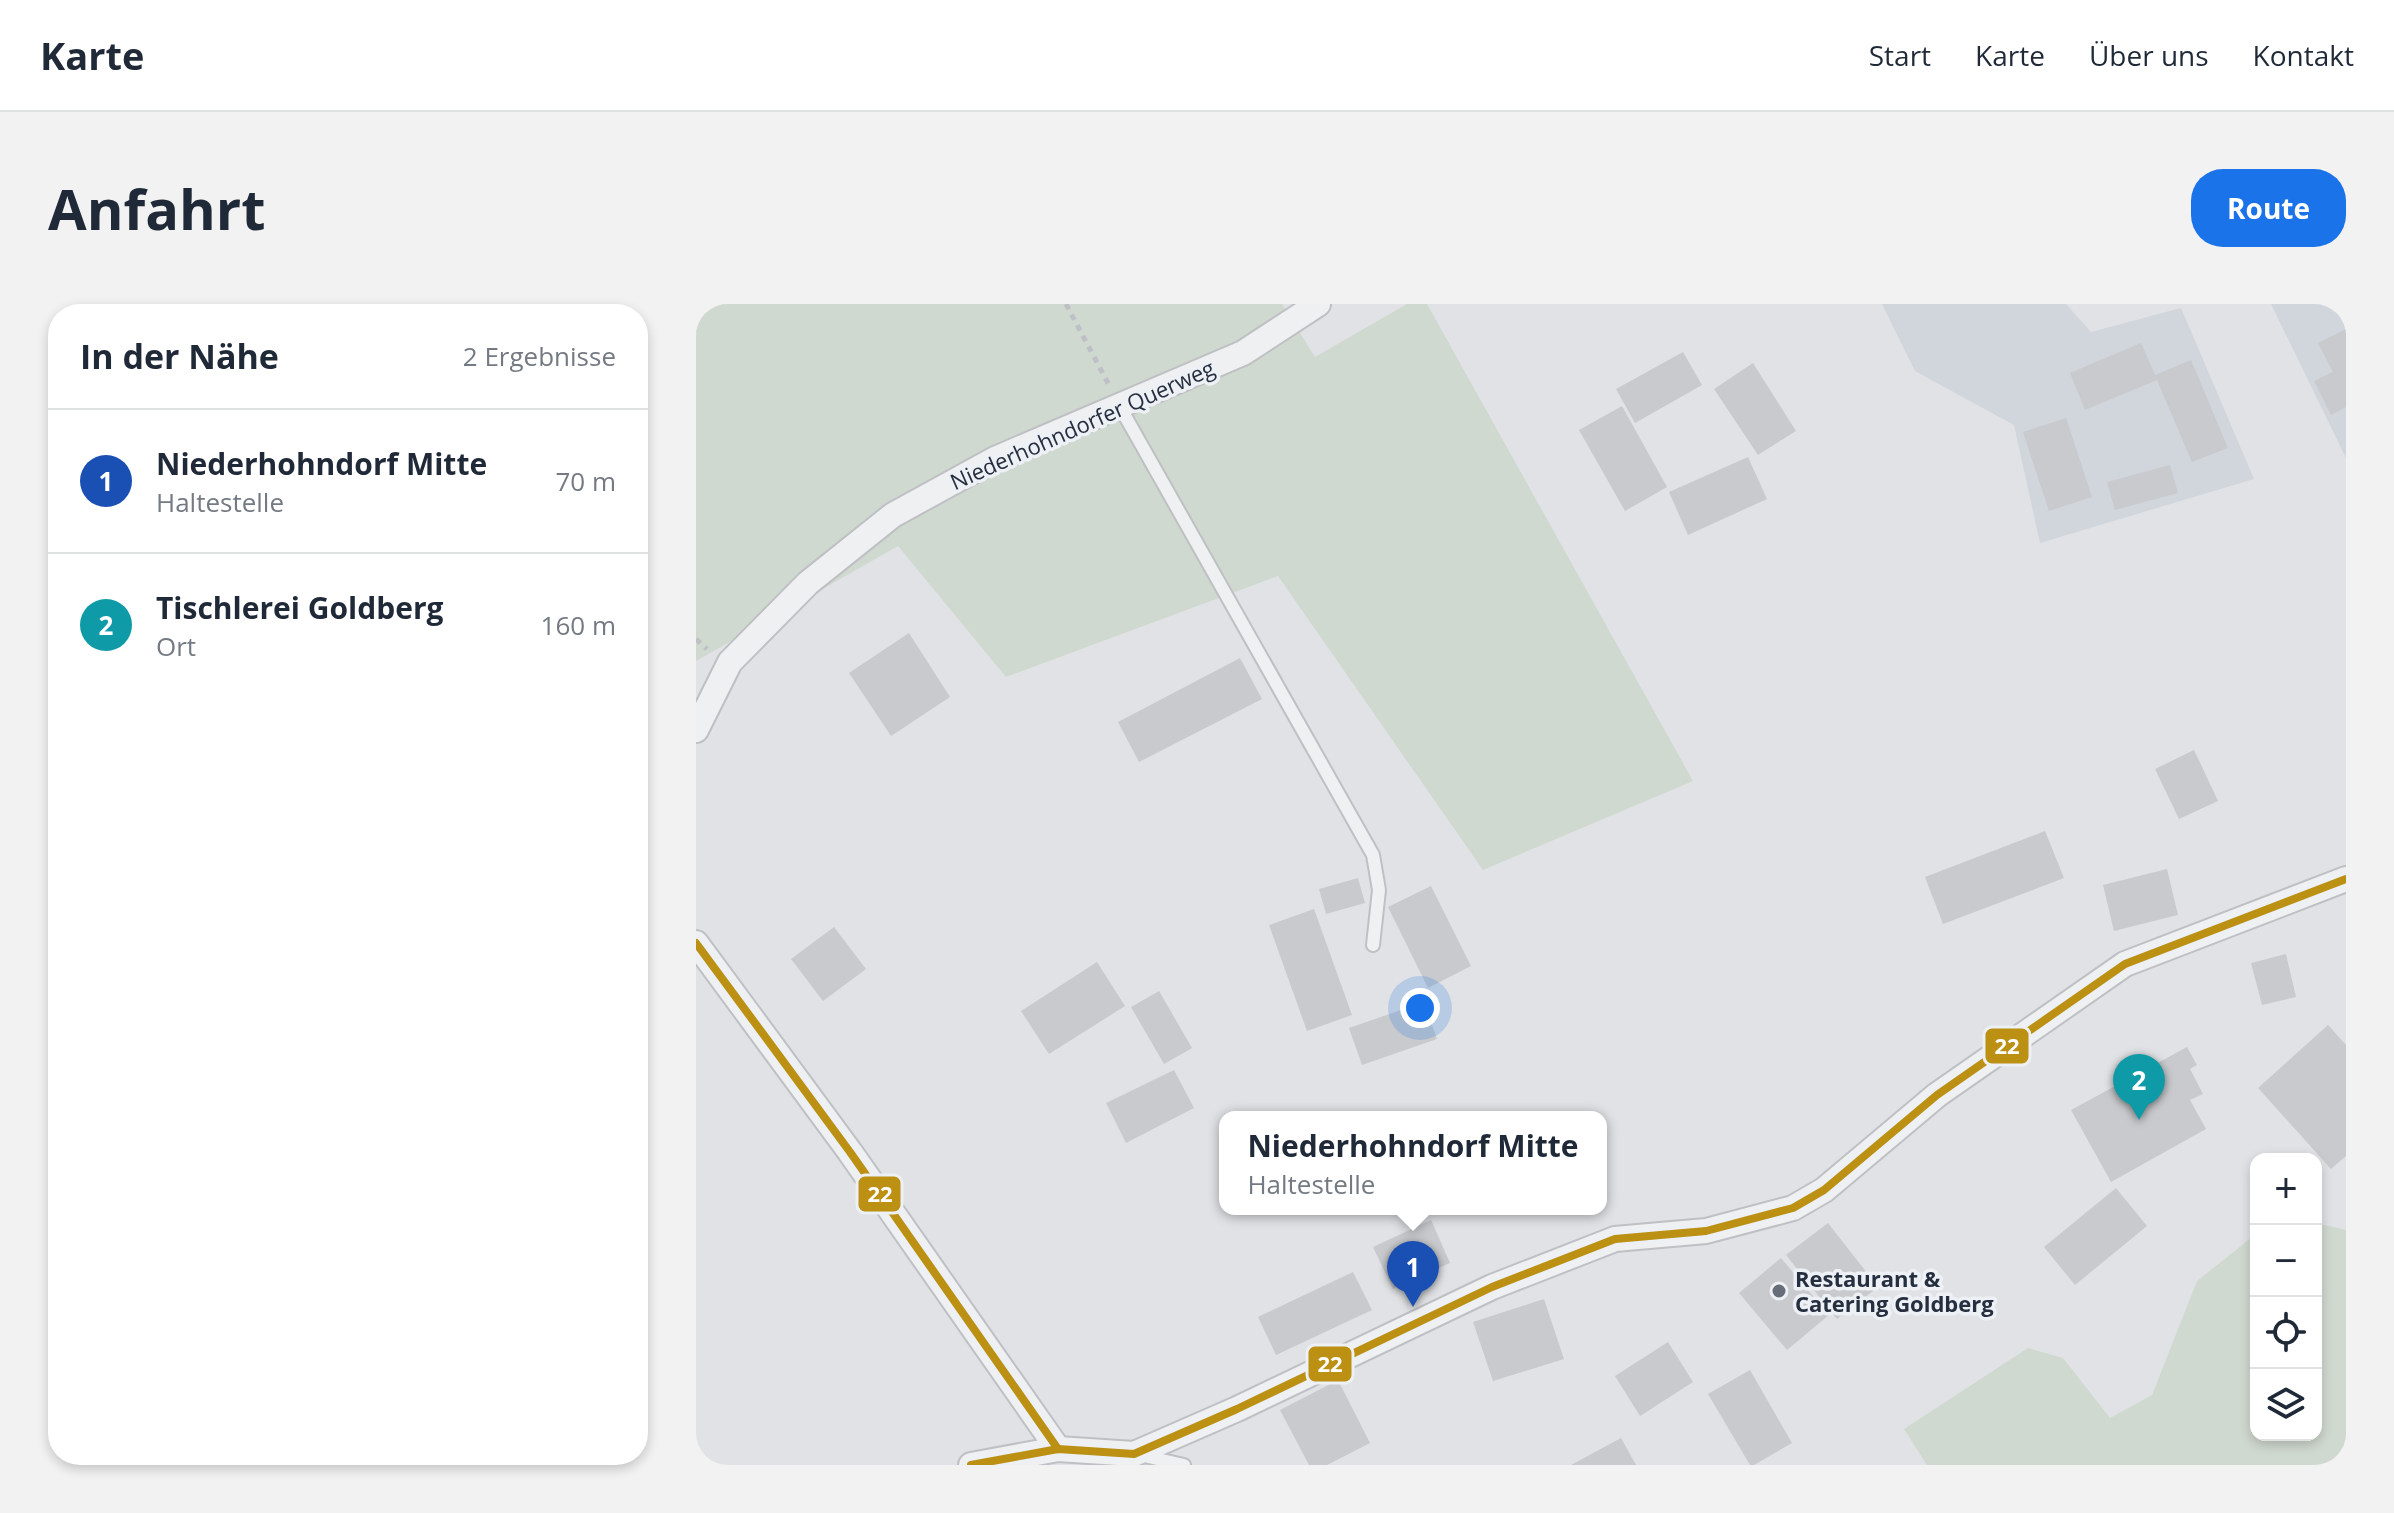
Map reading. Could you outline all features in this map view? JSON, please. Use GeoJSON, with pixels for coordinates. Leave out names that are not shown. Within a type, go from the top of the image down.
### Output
{"type":"FeatureCollection","features":[{"type":"Feature","properties":{"kind":"street","name":"Niederhohndorfer Querweg"},"geometry":{"type":"LineString","coordinates":[[696,730],[730,662],[808,583],[893,515],[995,459],[1243,353],[1318,304]]}},
{"type":"Feature","properties":{"kind":"street"},"geometry":{"type":"LineString","coordinates":[[971,1465],[1058,1449],[1134,1454],[1237,1409],[1492,1287],[1615,1239],[1706,1231],[1793,1208],[1824,1190],[1937,1095],[2125,964],[2346,879]]}},
{"type":"Feature","properties":{"kind":"street"},"geometry":{"type":"LineString","coordinates":[[696,943],[850,1152],[1058,1449]]}},
{"type":"Feature","properties":{"kind":"lane"},"geometry":{"type":"LineString","coordinates":[[1120,407],[1373,855],[1379,890],[1373,945]]}},
{"type":"Feature","properties":{"kind":"lane"},"geometry":{"type":"LineString","coordinates":[[1134,1454],[1184,1465]]}},
{"type":"Feature","properties":{"kind":"path"},"geometry":{"type":"LineString","coordinates":[[1066,304],[1120,407]]}},
{"type":"Feature","properties":{"kind":"shaded area"},"geometry":{"type":"Polygon","coordinates":[[[696,304],[1282,304],[1315,357],[1407,304],[1427,304],[1693,781],[1483,870],[1278,576],[1006,677],[898,546],[696,661],[696,304]]]}},
{"type":"Feature","properties":{"kind":"shaded area"},"geometry":{"type":"Polygon","coordinates":[[[1882,304],[2066,304],[2091,332],[2181,308],[2254,479],[2040,543],[2014,425],[1915,371],[1882,304]]]}},
{"type":"Feature","properties":{"kind":"shaded area"},"geometry":{"type":"Polygon","coordinates":[[[2271,304],[2346,304],[2346,458],[2271,304]]]}},
{"type":"Feature","properties":{"kind":"shaded area"},"geometry":{"type":"Polygon","coordinates":[[[2322,1224],[2346,1230],[2346,1465],[1927,1465],[1904,1429],[2028,1348],[2063,1358],[2110,1418],[2152,1395],[2197,1281],[2250,1239],[2250,1441],[2322,1441],[2322,1224]]]}},
{"type":"Feature","properties":{"kind":"building"},"geometry":{"type":"Polygon","coordinates":[[[2346,329],[2346,407],[2331,415],[2314,381],[2333,372],[2318,343],[2346,329]]]}},
{"type":"Feature","properties":{"kind":"building"},"geometry":{"type":"Polygon","coordinates":[[[2141,343],[2155,375],[2191,360],[2228,448],[2192,462],[2157,380],[2085,410],[2070,373],[2141,343]]]}},
{"type":"Feature","properties":{"kind":"building"},"geometry":{"type":"Polygon","coordinates":[[[1683,352],[1702,385],[1635,423],[1616,389],[1683,352]]]}},
{"type":"Feature","properties":{"kind":"building"},"geometry":{"type":"Polygon","coordinates":[[[1753,363],[1796,431],[1758,455],[1714,389],[1753,363]]]}},
{"type":"Feature","properties":{"kind":"building"},"geometry":{"type":"Polygon","coordinates":[[[1622,406],[1667,487],[1625,511],[1579,430],[1622,406]]]}},
{"type":"Feature","properties":{"kind":"building"},"geometry":{"type":"Polygon","coordinates":[[[2066,418],[2092,497],[2049,511],[2023,432],[2066,418]]]}},
{"type":"Feature","properties":{"kind":"building"},"geometry":{"type":"Polygon","coordinates":[[[1748,457],[1767,499],[1688,535],[1669,492],[1748,457]]]}},
{"type":"Feature","properties":{"kind":"building"},"geometry":{"type":"Polygon","coordinates":[[[2170,465],[2178,493],[2115,510],[2107,482],[2170,465]]]}},
{"type":"Feature","properties":{"kind":"building"},"geometry":{"type":"Polygon","coordinates":[[[909,633],[950,697],[891,736],[849,673],[909,633]]]}},
{"type":"Feature","properties":{"kind":"building"},"geometry":{"type":"Polygon","coordinates":[[[1240,658],[1262,699],[1139,762],[1118,722],[1240,658]]]}},
{"type":"Feature","properties":{"kind":"building"},"geometry":{"type":"Polygon","coordinates":[[[2194,750],[2218,801],[2179,819],[2155,769],[2194,750]]]}},
{"type":"Feature","properties":{"kind":"building"},"geometry":{"type":"Polygon","coordinates":[[[2045,831],[2064,878],[1943,924],[1925,877],[2045,831]]]}},
{"type":"Feature","properties":{"kind":"building"},"geometry":{"type":"Polygon","coordinates":[[[2167,869],[2178,915],[2114,931],[2103,885],[2167,869]]]}},
{"type":"Feature","properties":{"kind":"building"},"geometry":{"type":"Polygon","coordinates":[[[1358,878],[1365,903],[1326,914],[1319,889],[1358,878]]]}},
{"type":"Feature","properties":{"kind":"building"},"geometry":{"type":"Polygon","coordinates":[[[1431,886],[1471,966],[1428,988],[1388,907],[1431,886]]]}},
{"type":"Feature","properties":{"kind":"building"},"geometry":{"type":"Polygon","coordinates":[[[1314,909],[1352,1015],[1307,1031],[1269,925],[1314,909]]]}},
{"type":"Feature","properties":{"kind":"building"},"geometry":{"type":"Polygon","coordinates":[[[834,927],[866,969],[823,1001],[791,959],[834,927]]]}},
{"type":"Feature","properties":{"kind":"building"},"geometry":{"type":"Polygon","coordinates":[[[2286,954],[2296,997],[2262,1005],[2251,963],[2286,954]]]}},
{"type":"Feature","properties":{"kind":"building"},"geometry":{"type":"Polygon","coordinates":[[[1097,962],[1125,1006],[1049,1054],[1021,1011],[1097,962]]]}},
{"type":"Feature","properties":{"kind":"building"},"geometry":{"type":"Polygon","coordinates":[[[1159,991],[1192,1048],[1164,1064],[1131,1007],[1159,991]]]}},
{"type":"Feature","properties":{"kind":"building"},"geometry":{"type":"Polygon","coordinates":[[[1424,1002],[1437,1039],[1362,1065],[1349,1028],[1424,1002]]]}},
{"type":"Feature","properties":{"kind":"building"},"geometry":{"type":"Polygon","coordinates":[[[2328,1025],[2346,1045],[2346,1156],[2331,1169],[2322,1159],[2322,1153],[2317,1153],[2258,1088],[2328,1025]]]}},
{"type":"Feature","properties":{"kind":"building"},"geometry":{"type":"Polygon","coordinates":[[[2187,1047],[2197,1065],[2190,1069],[2203,1094],[2190,1100],[2206,1129],[2111,1182],[2071,1110],[2187,1047]]]}},
{"type":"Feature","properties":{"kind":"building"},"geometry":{"type":"Polygon","coordinates":[[[1174,1070],[1194,1108],[1126,1143],[1106,1103],[1174,1070]]]}},
{"type":"Feature","properties":{"kind":"building"},"geometry":{"type":"Polygon","coordinates":[[[2116,1188],[2147,1226],[2075,1285],[2044,1247],[2116,1188]]]}},
{"type":"Feature","properties":{"kind":"building"},"geometry":{"type":"Polygon","coordinates":[[[1431,1220],[1450,1263],[1393,1289],[1373,1247],[1431,1220]]]}},
{"type":"Feature","properties":{"kind":"building"},"geometry":{"type":"Polygon","coordinates":[[[1828,1223],[1878,1287],[1837,1319],[1786,1255],[1828,1223]]]}},
{"type":"Feature","properties":{"kind":"building"},"geometry":{"type":"Polygon","coordinates":[[[1781,1258],[1829,1315],[1787,1350],[1739,1293],[1781,1258]]]}},
{"type":"Feature","properties":{"kind":"building"},"geometry":{"type":"Polygon","coordinates":[[[1353,1272],[1372,1310],[1276,1355],[1258,1317],[1353,1272]]]}},
{"type":"Feature","properties":{"kind":"building"},"geometry":{"type":"Polygon","coordinates":[[[1544,1299],[1564,1359],[1493,1381],[1473,1322],[1544,1299]]]}},
{"type":"Feature","properties":{"kind":"building"},"geometry":{"type":"Polygon","coordinates":[[[1668,1342],[1693,1382],[1640,1416],[1615,1376],[1668,1342]]]}},
{"type":"Feature","properties":{"kind":"building"},"geometry":{"type":"Polygon","coordinates":[[[1750,1370],[1792,1443],[1754,1465],[1750,1465],[1708,1394],[1750,1370]]]}},
{"type":"Feature","properties":{"kind":"building"},"geometry":{"type":"Polygon","coordinates":[[[1338,1380],[1370,1443],[1327,1465],[1309,1465],[1280,1410],[1338,1380]]]}},
{"type":"Feature","properties":{"kind":"building"},"geometry":{"type":"Polygon","coordinates":[[[1621,1438],[1636,1465],[1571,1465],[1621,1438]]]}},
{"type":"Feature","properties":{"kind":"transit line","name":"22"},"geometry":{"type":"LineString","coordinates":[[971,1465],[1058,1449],[1134,1454],[1237,1409],[1492,1287],[1615,1239],[1706,1231],[1793,1208],[1824,1190],[1937,1095],[2125,964],[2346,879]]}},
{"type":"Feature","properties":{"kind":"transit line","name":"22"},"geometry":{"type":"LineString","coordinates":[[696,943],[850,1152],[1058,1449]]}},
{"type":"Feature","properties":{"kind":"place","name":"Tischlerei Goldberg"},"geometry":{"type":"Point","coordinates":[2139,1120]}},
{"type":"Feature","properties":{"kind":"place","name":"Restaurant & Catering Goldberg"},"geometry":{"type":"Point","coordinates":[1779,1291]}},
{"type":"Feature","properties":{"kind":"place","name":"Niederhohndorf Mitte"},"geometry":{"type":"Point","coordinates":[1413,1307]}}]}
